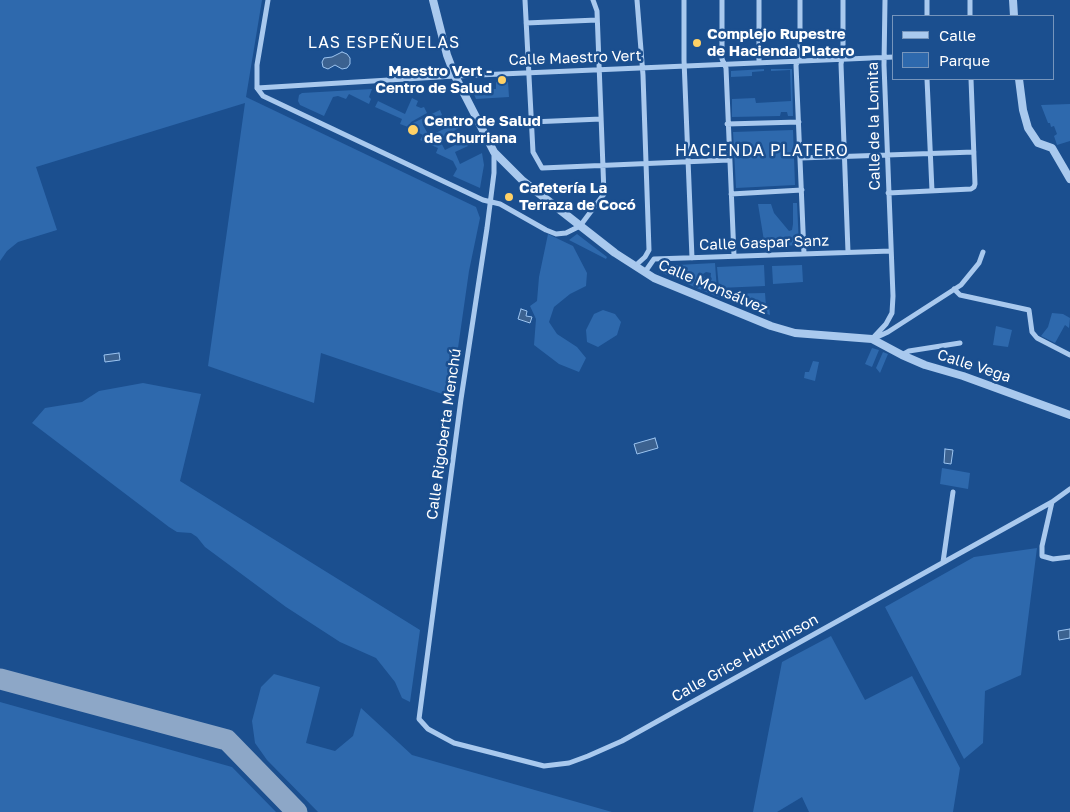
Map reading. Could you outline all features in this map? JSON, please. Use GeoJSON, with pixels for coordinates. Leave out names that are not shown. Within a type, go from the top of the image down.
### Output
{"type":"FeatureCollection","features":[{"type":"Feature","properties":{"kind":"street"},"geometry":{"type":"LineString","coordinates":[[268,0],[257,65],[257,88],[263,96],[483,200],[500,204],[556,234],[566,233],[580,226],[604,194],[598,20],[593,0]]}},
{"type":"Feature","properties":{"kind":"street","name":"Calle Monsálvez"},"geometry":{"type":"LineString","coordinates":[[433,0],[447,54],[455,76],[494,152],[523,181],[580,226],[658,280],[770,326],[795,333],[872,339]]}},
{"type":"Feature","properties":{"kind":"street"},"geometry":{"type":"LineString","coordinates":[[525,0],[532,152],[542,168],[729,160]]}},
{"type":"Feature","properties":{"kind":"street"},"geometry":{"type":"LineString","coordinates":[[637,0],[643,68],[649,250],[654,259],[645,272]]}},
{"type":"Feature","properties":{"kind":"street"},"geometry":{"type":"LineString","coordinates":[[684,0],[684,66],[692,258]]}},
{"type":"Feature","properties":{"kind":"street"},"geometry":{"type":"LineString","coordinates":[[722,0],[722,59],[726,68],[734,256]]}},
{"type":"Feature","properties":{"kind":"street"},"geometry":{"type":"LineString","coordinates":[[759,0],[759,63]]}},
{"type":"Feature","properties":{"kind":"street"},"geometry":{"type":"LineString","coordinates":[[800,0],[800,56],[796,65],[804,254]]}},
{"type":"Feature","properties":{"kind":"street"},"geometry":{"type":"LineString","coordinates":[[843,0],[843,156],[848,252]]}},
{"type":"Feature","properties":{"kind":"street","name":"Calle de la Lomita"},"geometry":{"type":"LineString","coordinates":[[872,339],[886,324],[892,314],[886,155],[885,0]]}},
{"type":"Feature","properties":{"kind":"street"},"geometry":{"type":"LineString","coordinates":[[927,0],[927,15]]}},
{"type":"Feature","properties":{"kind":"street"},"geometry":{"type":"LineString","coordinates":[[970,0],[970,15]]}},
{"type":"Feature","properties":{"kind":"street"},"geometry":{"type":"LineString","coordinates":[[1014,0],[1014,15]]}},
{"type":"Feature","properties":{"kind":"street"},"geometry":{"type":"LineString","coordinates":[[526,23],[598,20]]}},
{"type":"Feature","properties":{"kind":"street","name":"Calle Maestro Vert"},"geometry":{"type":"LineString","coordinates":[[257,88],[455,76],[892,57]]}},
{"type":"Feature","properties":{"kind":"street"},"geometry":{"type":"LineString","coordinates":[[927,80],[932,191]]}},
{"type":"Feature","properties":{"kind":"street"},"geometry":{"type":"LineString","coordinates":[[888,193],[971,189],[974,187],[976,184],[971,80]]}},
{"type":"Feature","properties":{"kind":"street"},"geometry":{"type":"LineString","coordinates":[[1019,80],[1023,110],[1028,128],[1038,143],[1052,148],[1070,179]]}},
{"type":"Feature","properties":{"kind":"street"},"geometry":{"type":"LineString","coordinates":[[531,122],[601,119]]}},
{"type":"Feature","properties":{"kind":"street"},"geometry":{"type":"LineString","coordinates":[[727,124],[799,122]]}},
{"type":"Feature","properties":{"kind":"street","name":"Calle Rigoberta Menchú"},"geometry":{"type":"LineString","coordinates":[[419,719],[461,399],[490,202],[494,152]]}},
{"type":"Feature","properties":{"kind":"street"},"geometry":{"type":"LineString","coordinates":[[800,158],[974,152]]}},
{"type":"Feature","properties":{"kind":"street"},"geometry":{"type":"LineString","coordinates":[[731,194],[802,190]]}},
{"type":"Feature","properties":{"kind":"street"},"geometry":{"type":"LineString","coordinates":[[636,266],[649,250]]}},
{"type":"Feature","properties":{"kind":"street","name":"Calle Gaspar Sanz"},"geometry":{"type":"LineString","coordinates":[[654,259],[891,251]]}},
{"type":"Feature","properties":{"kind":"street"},"geometry":{"type":"LineString","coordinates":[[872,339],[888,332],[961,285],[975,268],[983,254]]}},
{"type":"Feature","properties":{"kind":"street"},"geometry":{"type":"LineString","coordinates":[[954,289],[960,295],[1029,310],[1032,332],[1037,338],[1070,355]]}},
{"type":"Feature","properties":{"kind":"street","name":"Calle Vega"},"geometry":{"type":"LineString","coordinates":[[872,339],[902,355],[1070,415]]}},
{"type":"Feature","properties":{"kind":"street"},"geometry":{"type":"LineString","coordinates":[[902,355],[909,351],[960,343]]}},
{"type":"Feature","properties":{"kind":"street","name":"Calle Grice Hutchinson"},"geometry":{"type":"LineString","coordinates":[[419,719],[428,729],[454,743],[544,766],[568,763],[622,741],[1052,502],[1070,490]]}},
{"type":"Feature","properties":{"kind":"street"},"geometry":{"type":"LineString","coordinates":[[943,562],[953,492]]}},
{"type":"Feature","properties":{"kind":"street"},"geometry":{"type":"LineString","coordinates":[[1052,502],[1042,546],[1042,556],[1053,559],[1070,558]]}},
{"type":"Feature","properties":{"kind":"green space"},"geometry":{"type":"Polygon","coordinates":[[[0,0],[262,0],[246,97],[476,207],[480,218],[469,271],[451,397],[321,353],[314,403],[208,366],[245,103],[36,167],[57,230],[18,242],[7,251],[0,261],[0,0]]]}},
{"type":"Feature","properties":{"kind":"green space"},"geometry":{"type":"Polygon","coordinates":[[[764,69],[764,71],[752,72],[752,76],[731,77],[731,71],[764,69]]]}},
{"type":"Feature","properties":{"kind":"green space"},"geometry":{"type":"Polygon","coordinates":[[[771,69],[792,69],[793,116],[788,116],[787,112],[781,112],[780,116],[732,117],[732,99],[755,98],[756,103],[791,101],[790,70],[771,71],[771,69]]]}},
{"type":"Feature","properties":{"kind":"green space"},"geometry":{"type":"Polygon","coordinates":[[[496,82],[508,82],[509,97],[476,99],[472,90],[474,85],[487,83],[488,89],[496,89],[496,82]]]}},
{"type":"Feature","properties":{"kind":"green space"},"geometry":{"type":"Polygon","coordinates":[[[372,89],[369,104],[349,94],[346,99],[338,96],[333,97],[324,116],[300,105],[298,101],[299,95],[302,93],[372,89]]]}},
{"type":"Feature","properties":{"kind":"green space"},"geometry":{"type":"Polygon","coordinates":[[[412,98],[418,101],[416,106],[424,107],[427,113],[411,122],[408,127],[400,124],[402,119],[375,107],[378,101],[405,114],[412,98]]]}},
{"type":"Feature","properties":{"kind":"green space"},"geometry":{"type":"Polygon","coordinates":[[[1070,104],[1070,141],[1057,145],[1054,136],[1057,134],[1054,126],[1051,127],[1050,123],[1048,123],[1041,105],[1070,104]]]}},
{"type":"Feature","properties":{"kind":"green space"},"geometry":{"type":"Polygon","coordinates":[[[440,110],[442,115],[423,125],[429,136],[457,123],[459,128],[439,139],[445,150],[465,140],[468,146],[455,152],[460,164],[482,153],[484,165],[480,188],[453,176],[457,169],[453,161],[436,153],[438,148],[420,140],[423,135],[411,129],[413,123],[440,110]]]}},
{"type":"Feature","properties":{"kind":"green space"},"geometry":{"type":"Polygon","coordinates":[[[793,130],[795,185],[736,188],[733,132],[793,130]]]}},
{"type":"Feature","properties":{"kind":"green space"},"geometry":{"type":"Polygon","coordinates":[[[793,203],[797,203],[799,245],[765,247],[758,204],[771,204],[774,213],[789,231],[792,230],[793,224],[793,203]]]}},
{"type":"Feature","properties":{"kind":"green space"},"geometry":{"type":"Polygon","coordinates":[[[548,234],[573,246],[587,273],[586,286],[570,294],[554,307],[549,322],[557,334],[577,347],[586,358],[579,372],[559,364],[534,345],[536,319],[530,306],[537,301],[539,277],[548,234]]]}},
{"type":"Feature","properties":{"kind":"green space"},"geometry":{"type":"Polygon","coordinates":[[[577,234],[607,257],[606,259],[569,240],[577,234]]]}},
{"type":"Feature","properties":{"kind":"green space"},"geometry":{"type":"Polygon","coordinates":[[[715,263],[717,291],[714,290],[710,282],[711,273],[706,272],[703,274],[710,290],[716,294],[765,293],[766,306],[769,306],[770,315],[715,296],[658,271],[658,266],[715,263]]]}},
{"type":"Feature","properties":{"kind":"green space"},"geometry":{"type":"Polygon","coordinates":[[[764,265],[765,286],[719,288],[717,267],[764,265]]]}},
{"type":"Feature","properties":{"kind":"green space"},"geometry":{"type":"Polygon","coordinates":[[[802,265],[803,282],[773,284],[772,266],[802,265]]]}},
{"type":"Feature","properties":{"kind":"green space"},"geometry":{"type":"Polygon","coordinates":[[[603,310],[615,314],[621,322],[617,335],[598,347],[587,342],[586,330],[594,314],[603,310]]]}},
{"type":"Feature","properties":{"kind":"green space"},"geometry":{"type":"Polygon","coordinates":[[[1052,313],[1063,314],[1070,318],[1069,328],[1065,325],[1055,343],[1041,336],[1048,327],[1052,313]]]}},
{"type":"Feature","properties":{"kind":"green space"},"geometry":{"type":"Polygon","coordinates":[[[996,326],[1012,330],[1008,347],[993,345],[996,326]]]}},
{"type":"Feature","properties":{"kind":"green space"},"geometry":{"type":"Polygon","coordinates":[[[872,348],[879,350],[872,367],[865,364],[872,348]]]}},
{"type":"Feature","properties":{"kind":"green space"},"geometry":{"type":"Polygon","coordinates":[[[883,352],[888,354],[880,373],[876,368],[883,352]]]}},
{"type":"Feature","properties":{"kind":"green space"},"geometry":{"type":"Polygon","coordinates":[[[813,361],[819,362],[815,381],[804,378],[805,372],[809,372],[813,361]]]}},
{"type":"Feature","properties":{"kind":"green space"},"geometry":{"type":"Polygon","coordinates":[[[143,383],[201,394],[180,481],[420,630],[410,702],[402,698],[395,682],[376,658],[340,642],[286,607],[205,547],[197,537],[191,533],[177,532],[169,527],[32,423],[45,408],[82,402],[99,391],[143,383]]]}},
{"type":"Feature","properties":{"kind":"green space"},"geometry":{"type":"Polygon","coordinates":[[[942,468],[970,473],[968,489],[940,484],[942,468]]]}},
{"type":"Feature","properties":{"kind":"green space"},"geometry":{"type":"Polygon","coordinates":[[[1037,548],[1021,675],[985,691],[983,743],[964,759],[885,607],[974,557],[1037,548]]]}},
{"type":"Feature","properties":{"kind":"green space"},"geometry":{"type":"Polygon","coordinates":[[[831,636],[865,700],[912,676],[960,768],[953,812],[809,812],[802,797],[777,812],[753,812],[782,662],[831,636]]]}},
{"type":"Feature","properties":{"kind":"green space"},"geometry":{"type":"Polygon","coordinates":[[[274,674],[320,687],[306,743],[335,751],[353,736],[361,708],[412,755],[612,812],[318,812],[267,760],[255,743],[252,721],[261,687],[274,674]]]}},
{"type":"Feature","properties":{"kind":"green space"},"geometry":{"type":"Polygon","coordinates":[[[0,702],[232,767],[276,812],[0,812],[0,702]]]}},
{"type":"Feature","properties":{"kind":"shaded area"},"geometry":{"type":"Polygon","coordinates":[[[342,52],[350,58],[350,64],[347,68],[342,69],[335,65],[328,69],[323,67],[322,62],[324,58],[332,57],[342,52]]]}},
{"type":"Feature","properties":{"kind":"shaded area"},"geometry":{"type":"Polygon","coordinates":[[[521,309],[527,311],[526,316],[532,317],[530,323],[518,319],[521,309]]]}},
{"type":"Feature","properties":{"kind":"shaded area"},"geometry":{"type":"Polygon","coordinates":[[[119,353],[120,360],[105,362],[104,355],[119,353]]]}},
{"type":"Feature","properties":{"kind":"shaded area"},"geometry":{"type":"Polygon","coordinates":[[[655,438],[658,448],[637,454],[634,444],[655,438]]]}},
{"type":"Feature","properties":{"kind":"shaded area"},"geometry":{"type":"Polygon","coordinates":[[[945,449],[953,450],[951,464],[944,463],[945,449]]]}},
{"type":"Feature","properties":{"kind":"shaded area"},"geometry":{"type":"Polygon","coordinates":[[[1070,629],[1070,638],[1059,640],[1058,631],[1070,629]]]}},
{"type":"Feature","properties":{"kind":"taxiway"},"geometry":{"type":"LineString","coordinates":[[0,679],[227,740],[297,812]]}},
{"type":"Feature","properties":{"kind":"place","name":"Complejo Rupestre de Hacienda Platero"},"geometry":{"type":"Point","coordinates":[697,43]}},
{"type":"Feature","properties":{"kind":"place","name":"Maestro Vert - Centro de Salud"},"geometry":{"type":"Point","coordinates":[502,80]}},
{"type":"Feature","properties":{"kind":"place","name":"Centro de Salud de Churriana"},"geometry":{"type":"Point","coordinates":[413,130]}},
{"type":"Feature","properties":{"kind":"place","name":"Cafetería La Terraza de Cocó"},"geometry":{"type":"Point","coordinates":[509,197]}},
{"type":"Feature","properties":{"kind":"district","name":"LAS ESPEÑUELAS"},"geometry":{"type":"Point","coordinates":[384,43]}},
{"type":"Feature","properties":{"kind":"district","name":"HACIENDA PLATERO"},"geometry":{"type":"Point","coordinates":[762,151]}}]}
